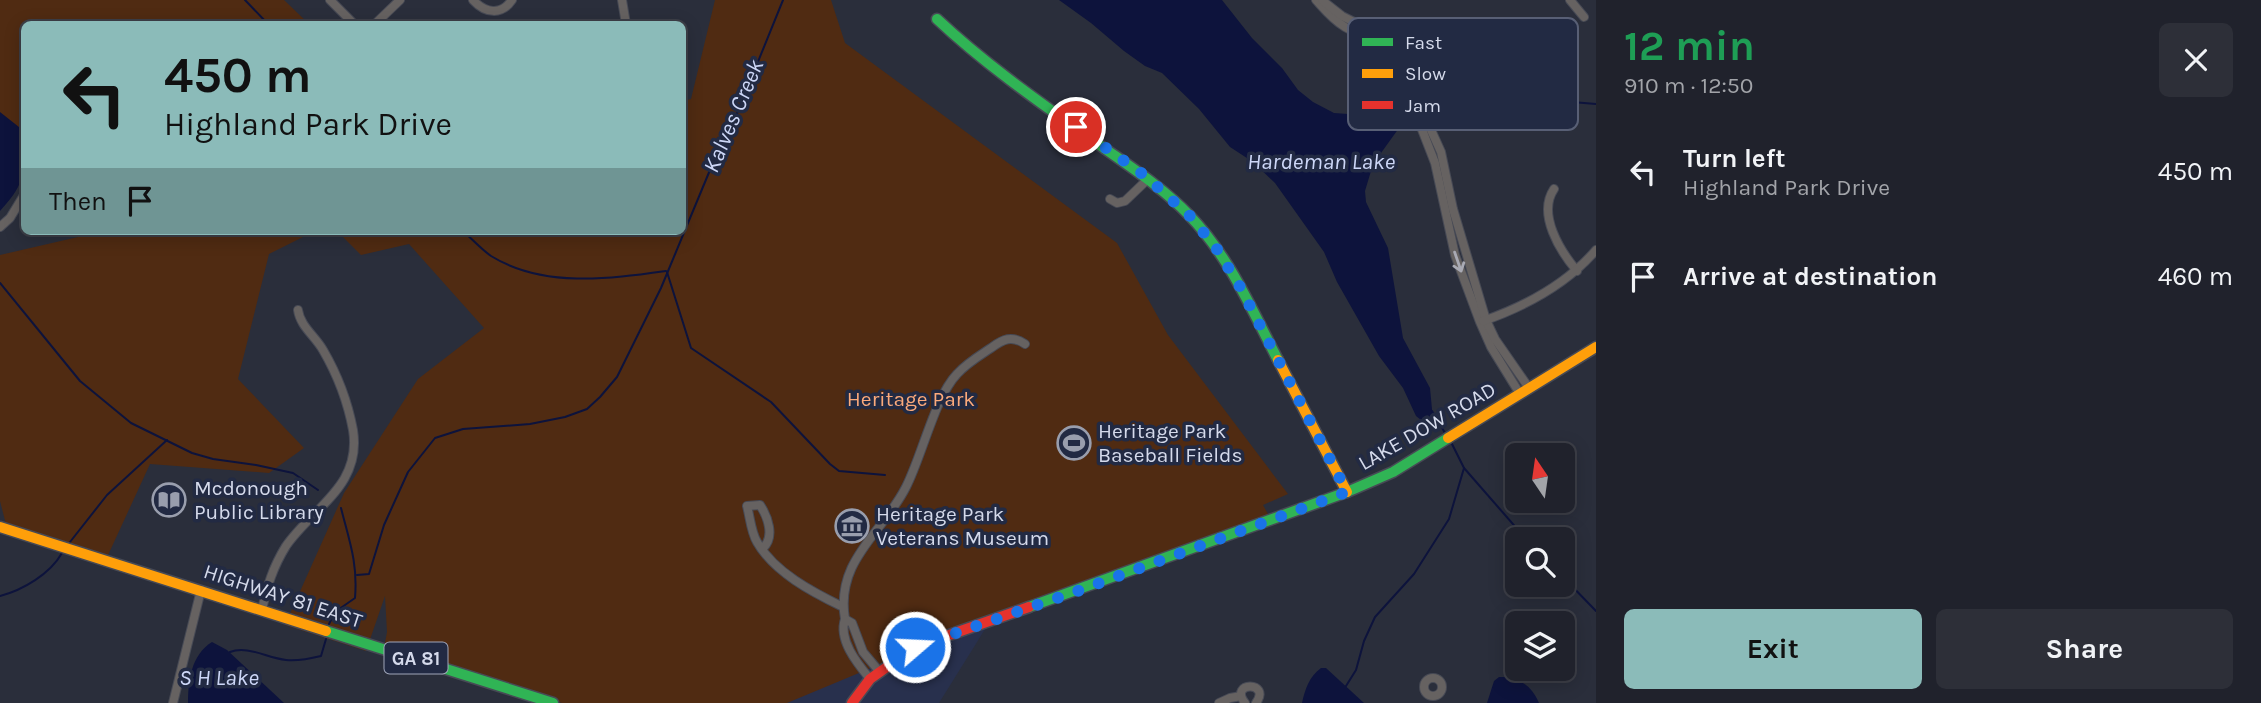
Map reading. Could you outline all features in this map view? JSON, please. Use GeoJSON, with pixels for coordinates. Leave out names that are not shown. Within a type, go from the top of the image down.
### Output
{"type":"FeatureCollection","features":[{"type":"Feature","properties":{"kind":"street"},"geometry":{"type":"LineString","coordinates":[[330,0],[351,21]]}},
{"type":"Feature","properties":{"kind":"street"},"geometry":{"type":"LineString","coordinates":[[378,21],[400,0]]}},
{"type":"Feature","properties":{"kind":"street"},"geometry":{"type":"LineString","coordinates":[[473,0],[482,9],[494,12],[503,9],[512,0]]}},
{"type":"Feature","properties":{"kind":"street"},"geometry":{"type":"LineString","coordinates":[[622,0],[626,21]]}},
{"type":"Feature","properties":{"kind":"street"},"geometry":{"type":"LineString","coordinates":[[1319,0],[1337,22],[1348,27]]}},
{"type":"Feature","properties":{"kind":"street"},"geometry":{"type":"LineString","coordinates":[[1570,0],[1584,17]]}},
{"type":"Feature","properties":{"kind":"street"},"geometry":{"type":"LineString","coordinates":[[937,19],[964,44],[1148,179],[1189,215],[1215,246],[1239,285],[1347,492]]}},
{"type":"Feature","properties":{"kind":"street"},"geometry":{"type":"LineString","coordinates":[[1422,130],[1435,163],[1454,251],[1483,321],[1525,391]]}},
{"type":"Feature","properties":{"kind":"street"},"geometry":{"type":"LineString","coordinates":[[1110,199],[1117,203],[1125,201],[1148,179]]}},
{"type":"Feature","properties":{"kind":"street"},"geometry":{"type":"LineString","coordinates":[[1554,188],[1548,201],[1552,228],[1560,246],[1577,271]]}},
{"type":"Feature","properties":{"kind":"street"},"geometry":{"type":"LineString","coordinates":[[0,227],[16,211],[21,201]]}},
{"type":"Feature","properties":{"kind":"street"},"geometry":{"type":"LineString","coordinates":[[1483,321],[1516,309],[1577,271],[1596,250]]}},
{"type":"Feature","properties":{"kind":"street"},"geometry":{"type":"LineString","coordinates":[[262,610],[268,581],[276,563],[302,527],[342,484],[354,453],[353,429],[336,375],[321,348],[300,320],[298,310]]}},
{"type":"Feature","properties":{"kind":"street"},"geometry":{"type":"LineString","coordinates":[[870,679],[856,662],[842,628],[850,569],[862,547],[892,512],[907,485],[946,388],[956,374],[1004,339],[1012,338],[1025,344]]}},
{"type":"Feature","properties":{"kind":"street","name":"LAKE DOW ROAD"},"geometry":{"type":"LineString","coordinates":[[852,703],[879,671],[915,647],[1072,593],[1347,492],[1394,472],[1596,348]]}},
{"type":"Feature","properties":{"kind":"street"},"geometry":{"type":"LineString","coordinates":[[763,548],[768,544],[770,533],[763,509],[760,505],[746,502],[757,543],[767,557],[810,591],[843,607]]}},
{"type":"Feature","properties":{"kind":"street","name":"HIGHWAY 81 EAST"},"geometry":{"type":"LineString","coordinates":[[0,527],[534,700],[553,703]]}},
{"type":"Feature","properties":{"kind":"street"},"geometry":{"type":"LineString","coordinates":[[173,703],[201,590]]}},
{"type":"Feature","properties":{"kind":"street"},"geometry":{"type":"LineString","coordinates":[[845,619],[852,623],[866,655],[879,671]]}},
{"type":"Feature","properties":{"kind":"street"},"geometry":{"type":"LineString","coordinates":[[856,662],[866,655]]}},
{"type":"Feature","properties":{"kind":"street"},"geometry":{"type":"LineString","coordinates":[[1219,703],[1225,699],[1243,699],[1245,687],[1254,687],[1260,693],[1256,703]]}},
{"type":"Feature","properties":{"kind":"shaded area"},"geometry":{"type":"Polygon","coordinates":[[[992,618],[939,703],[739,703],[992,618]]]}},
{"type":"Feature","properties":{"kind":"green space"},"geometry":{"type":"Polygon","coordinates":[[[0,0],[284,0],[306,21],[21,21],[21,133],[0,114],[0,0]]]}},
{"type":"Feature","properties":{"kind":"green space","name":"Heritage Park"},"geometry":{"type":"Polygon","coordinates":[[[715,0],[831,0],[845,43],[1117,243],[1168,335],[1288,494],[1263,505],[1273,523],[986,620],[787,703],[562,703],[384,648],[387,632],[385,596],[366,651],[285,625],[344,493],[418,379],[484,328],[409,244],[361,255],[341,235],[686,235],[686,100],[691,99],[715,0]]]}},
{"type":"Feature","properties":{"kind":"green space"},"geometry":{"type":"Polygon","coordinates":[[[87,235],[307,235],[269,254],[238,379],[304,448],[269,473],[150,464],[103,566],[9,536],[0,501],[0,255],[87,235]]]}},
{"type":"Feature","properties":{"kind":"water","name":"Hardeman Lake"},"geometry":{"type":"Polygon","coordinates":[[[1059,0],[1222,0],[1298,90],[1334,113],[1348,114],[1348,130],[1398,130],[1371,171],[1365,191],[1366,202],[1388,248],[1403,338],[1430,388],[1433,420],[1426,424],[1416,416],[1403,388],[1379,356],[1337,282],[1324,252],[1275,183],[1253,162],[1230,147],[1199,109],[1162,73],[1145,66],[1059,0]]]}},
{"type":"Feature","properties":{"kind":"water"},"geometry":{"type":"Polygon","coordinates":[[[0,112],[21,129],[21,179],[16,191],[0,211],[0,112]]]}},
{"type":"Feature","properties":{"kind":"water","name":"S H Lake"},"geometry":{"type":"Polygon","coordinates":[[[212,642],[227,650],[284,703],[188,703],[190,677],[195,661],[212,642]]]}},
{"type":"Feature","properties":{"kind":"water"},"geometry":{"type":"Polygon","coordinates":[[[1321,668],[1326,668],[1364,703],[1302,703],[1308,684],[1321,668]]]}},
{"type":"Feature","properties":{"kind":"water"},"geometry":{"type":"Polygon","coordinates":[[[1499,677],[1505,678],[1505,681],[1524,683],[1539,703],[1487,703],[1494,681],[1499,677]]]}},
{"type":"Feature","properties":{"kind":"waterway"},"geometry":{"type":"LineString","coordinates":[[245,0],[265,21]]}},
{"type":"Feature","properties":{"kind":"waterway","name":"Kalves Creek"},"geometry":{"type":"LineString","coordinates":[[686,228],[732,126],[783,0]]}},
{"type":"Feature","properties":{"kind":"waterway"},"geometry":{"type":"LineString","coordinates":[[1578,102],[1596,104]]}},
{"type":"Feature","properties":{"kind":"waterway"},"geometry":{"type":"LineString","coordinates":[[467,235],[491,256],[511,266],[554,277],[622,277],[666,271]]}},
{"type":"Feature","properties":{"kind":"waterway","name":"Kalves Creek"},"geometry":{"type":"LineString","coordinates":[[357,575],[369,574],[384,525],[408,472],[435,438],[463,429],[530,424],[565,417],[587,409],[600,397],[617,377],[661,288],[683,235]]}},
{"type":"Feature","properties":{"kind":"waterway","name":"Kalves Creek"},"geometry":{"type":"LineString","coordinates":[[667,272],[691,348],[771,402],[839,471],[885,475]]}},
{"type":"Feature","properties":{"kind":"waterway"},"geometry":{"type":"LineString","coordinates":[[0,283],[80,381],[131,423],[192,453],[293,473],[318,490]]}},
{"type":"Feature","properties":{"kind":"waterway"},"geometry":{"type":"LineString","coordinates":[[1432,411],[1445,433]]}},
{"type":"Feature","properties":{"kind":"waterway"},"geometry":{"type":"LineString","coordinates":[[70,542],[107,495],[167,440]]}},
{"type":"Feature","properties":{"kind":"waterway"},"geometry":{"type":"LineString","coordinates":[[1452,444],[1464,468],[1516,527]]}},
{"type":"Feature","properties":{"kind":"waterway"},"geometry":{"type":"LineString","coordinates":[[1346,686],[1356,670],[1364,641],[1375,617],[1414,574],[1449,519],[1464,468]]}},
{"type":"Feature","properties":{"kind":"waterway"},"geometry":{"type":"LineString","coordinates":[[329,624],[335,612],[355,598],[354,563],[341,508]]}},
{"type":"Feature","properties":{"kind":"waterway"},"geometry":{"type":"LineString","coordinates":[[0,596],[35,580],[50,568],[62,553]]}},
{"type":"Feature","properties":{"kind":"waterway"},"geometry":{"type":"LineString","coordinates":[[1575,589],[1596,611]]}},
{"type":"Feature","properties":{"kind":"waterway","name":"Kalves Creek"},"geometry":{"type":"LineString","coordinates":[[230,652],[243,650],[279,659],[304,660],[321,656],[326,639]]}},
{"type":"Feature","properties":{"kind":"traffic: fast"},"geometry":{"type":"LineString","coordinates":[[937,19],[996,69],[1147,179],[1189,215],[1228,266],[1278,360]]}},
{"type":"Feature","properties":{"kind":"traffic: fast"},"geometry":{"type":"LineString","coordinates":[[1029,607],[1347,492],[1393,472],[1448,438]]}},
{"type":"Feature","properties":{"kind":"traffic: fast"},"geometry":{"type":"LineString","coordinates":[[326,631],[553,703]]}},
{"type":"Feature","properties":{"kind":"traffic: slow"},"geometry":{"type":"LineString","coordinates":[[1448,438],[1596,347]]}},
{"type":"Feature","properties":{"kind":"traffic: slow"},"geometry":{"type":"LineString","coordinates":[[1278,360],[1347,492]]}},
{"type":"Feature","properties":{"kind":"traffic: slow"},"geometry":{"type":"LineString","coordinates":[[0,527],[326,631]]}},
{"type":"Feature","properties":{"kind":"traffic: jam"},"geometry":{"type":"LineString","coordinates":[[852,703],[870,679],[915,647],[1029,607]]}},
{"type":"Feature","properties":{"kind":"place","name":"Heritage Park Baseball Fields"},"geometry":{"type":"Point","coordinates":[1074,443]}},
{"type":"Feature","properties":{"kind":"place","name":"Mcdonough Public Library"},"geometry":{"type":"Point","coordinates":[169,500]}},
{"type":"Feature","properties":{"kind":"place","name":"Heritage Park Veterans Museum"},"geometry":{"type":"Point","coordinates":[852,526]}},
{"type":"Feature","properties":{"kind":"route"},"geometry":{"type":"LineString","coordinates":[[915,647],[1072,593],[1347,492],[1239,285],[1215,246],[1189,215],[1144,175],[1076,127]]}}]}
